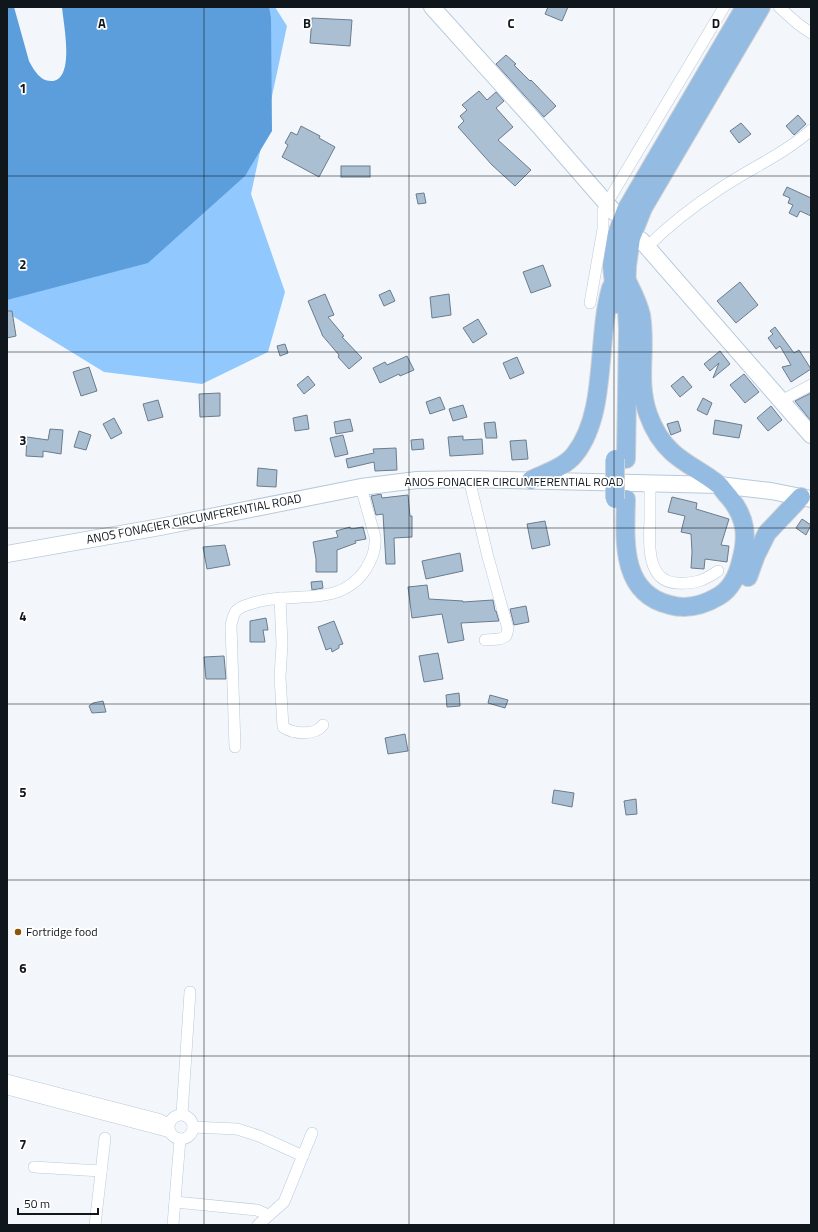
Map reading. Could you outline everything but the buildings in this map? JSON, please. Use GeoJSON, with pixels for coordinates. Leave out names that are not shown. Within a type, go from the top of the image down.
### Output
{"type":"FeatureCollection","features":[{"type":"Feature","properties":{"kind":"main road"},"geometry":{"type":"LineString","coordinates":[[745,7],[630,201],[617,234],[612,265],[638,306],[641,317],[643,337],[641,375],[642,386],[653,427],[661,440],[678,457],[719,485],[732,500],[743,520],[746,566]]}},
{"type":"Feature","properties":{"kind":"main road"},"geometry":{"type":"LineString","coordinates":[[531,480],[556,469],[575,455],[586,434],[595,406],[603,327],[609,295],[627,266],[631,238],[643,208],[761,7]]}},
{"type":"Feature","properties":{"kind":"main road"},"geometry":{"type":"LineString","coordinates":[[433,8],[540,127],[610,208]]}},
{"type":"Feature","properties":{"kind":"main road"},"geometry":{"type":"LineString","coordinates":[[644,244],[811,435]]}},
{"type":"Feature","properties":{"kind":"main road"},"geometry":{"type":"LineString","coordinates":[[620,279],[628,329],[620,499],[628,561],[632,574],[638,584],[646,593],[656,599],[666,604],[678,607],[691,607],[703,604],[722,595],[736,576],[746,566],[768,533],[806,498]]}},
{"type":"Feature","properties":{"kind":"main road","name":"ANOS FONACIER CIRCUMFERENTIAL ROAD"},"geometry":{"type":"LineString","coordinates":[[7,554],[160,527],[361,487],[417,480],[531,480],[719,485],[771,491],[806,498]]}},
{"type":"Feature","properties":{"kind":"street"},"geometry":{"type":"LineString","coordinates":[[590,303],[603,229],[603,212],[610,208],[724,7]]}},
{"type":"Feature","properties":{"kind":"street"},"geometry":{"type":"LineString","coordinates":[[779,7],[798,24],[811,33]]}},
{"type":"Feature","properties":{"kind":"street"},"geometry":{"type":"LineString","coordinates":[[644,244],[721,188],[798,142],[811,130]]}},
{"type":"Feature","properties":{"kind":"street"},"geometry":{"type":"LineString","coordinates":[[781,401],[811,385]]}},
{"type":"Feature","properties":{"kind":"street"},"geometry":{"type":"LineString","coordinates":[[469,479],[488,557],[508,629],[506,636],[500,639],[485,640]]}},
{"type":"Feature","properties":{"kind":"street"},"geometry":{"type":"LineString","coordinates":[[650,483],[650,554],[654,568],[661,577],[671,583],[677,584],[690,584],[703,580],[718,571]]}},
{"type":"Feature","properties":{"kind":"street"},"geometry":{"type":"LineString","coordinates":[[235,747],[231,625],[236,611],[244,606],[258,601],[280,598],[320,597],[335,593],[357,579],[365,570],[375,553],[376,545],[361,487]]}},
{"type":"Feature","properties":{"kind":"street"},"geometry":{"type":"LineString","coordinates":[[280,598],[282,644],[280,677],[283,727],[293,732],[312,732],[320,730],[323,725]]}},
{"type":"Feature","properties":{"kind":"street"},"geometry":{"type":"LineString","coordinates":[[182,1114],[190,992]]}},
{"type":"Feature","properties":{"kind":"street"},"geometry":{"type":"LineString","coordinates":[[7,1080],[158,1119],[169,1128],[174,1137],[180,1139],[186,1138],[191,1133],[193,1127],[192,1121],[188,1116],[182,1114],[176,1115],[171,1118],[169,1128]]}},
{"type":"Feature","properties":{"kind":"street"},"geometry":{"type":"LineString","coordinates":[[7,1089],[169,1128]]}},
{"type":"Feature","properties":{"kind":"street"},"geometry":{"type":"LineString","coordinates":[[193,1127],[237,1129],[259,1136],[303,1156]]}},
{"type":"Feature","properties":{"kind":"street"},"geometry":{"type":"LineString","coordinates":[[258,1225],[284,1202],[312,1133]]}},
{"type":"Feature","properties":{"kind":"street"},"geometry":{"type":"LineString","coordinates":[[95,1225],[105,1138]]}},
{"type":"Feature","properties":{"kind":"street"},"geometry":{"type":"LineString","coordinates":[[173,1225],[180,1139]]}},
{"type":"Feature","properties":{"kind":"street"},"geometry":{"type":"LineString","coordinates":[[34,1167],[101,1171]]}},
{"type":"Feature","properties":{"kind":"street"},"geometry":{"type":"LineString","coordinates":[[175,1202],[257,1210],[268,1215]]}},
{"type":"Feature","properties":{"kind":"shaded area"},"geometry":{"type":"Polygon","coordinates":[[[7,7],[14,7],[29,61],[41,77],[47,81],[51,81],[59,78],[63,72],[66,62],[66,37],[62,7],[269,7],[271,18],[272,131],[245,176],[148,263],[7,300],[7,7]]]}},
{"type":"Feature","properties":{"kind":"shaded area"},"geometry":{"type":"Polygon","coordinates":[[[195,7],[275,7],[287,26],[251,194],[285,292],[268,352],[202,384],[104,372],[11,315],[7,317],[7,258],[195,7]]]}},
{"type":"Feature","properties":{"kind":"place","name":"Fortridge food"},"geometry":{"type":"Point","coordinates":[18,932]}}]}
